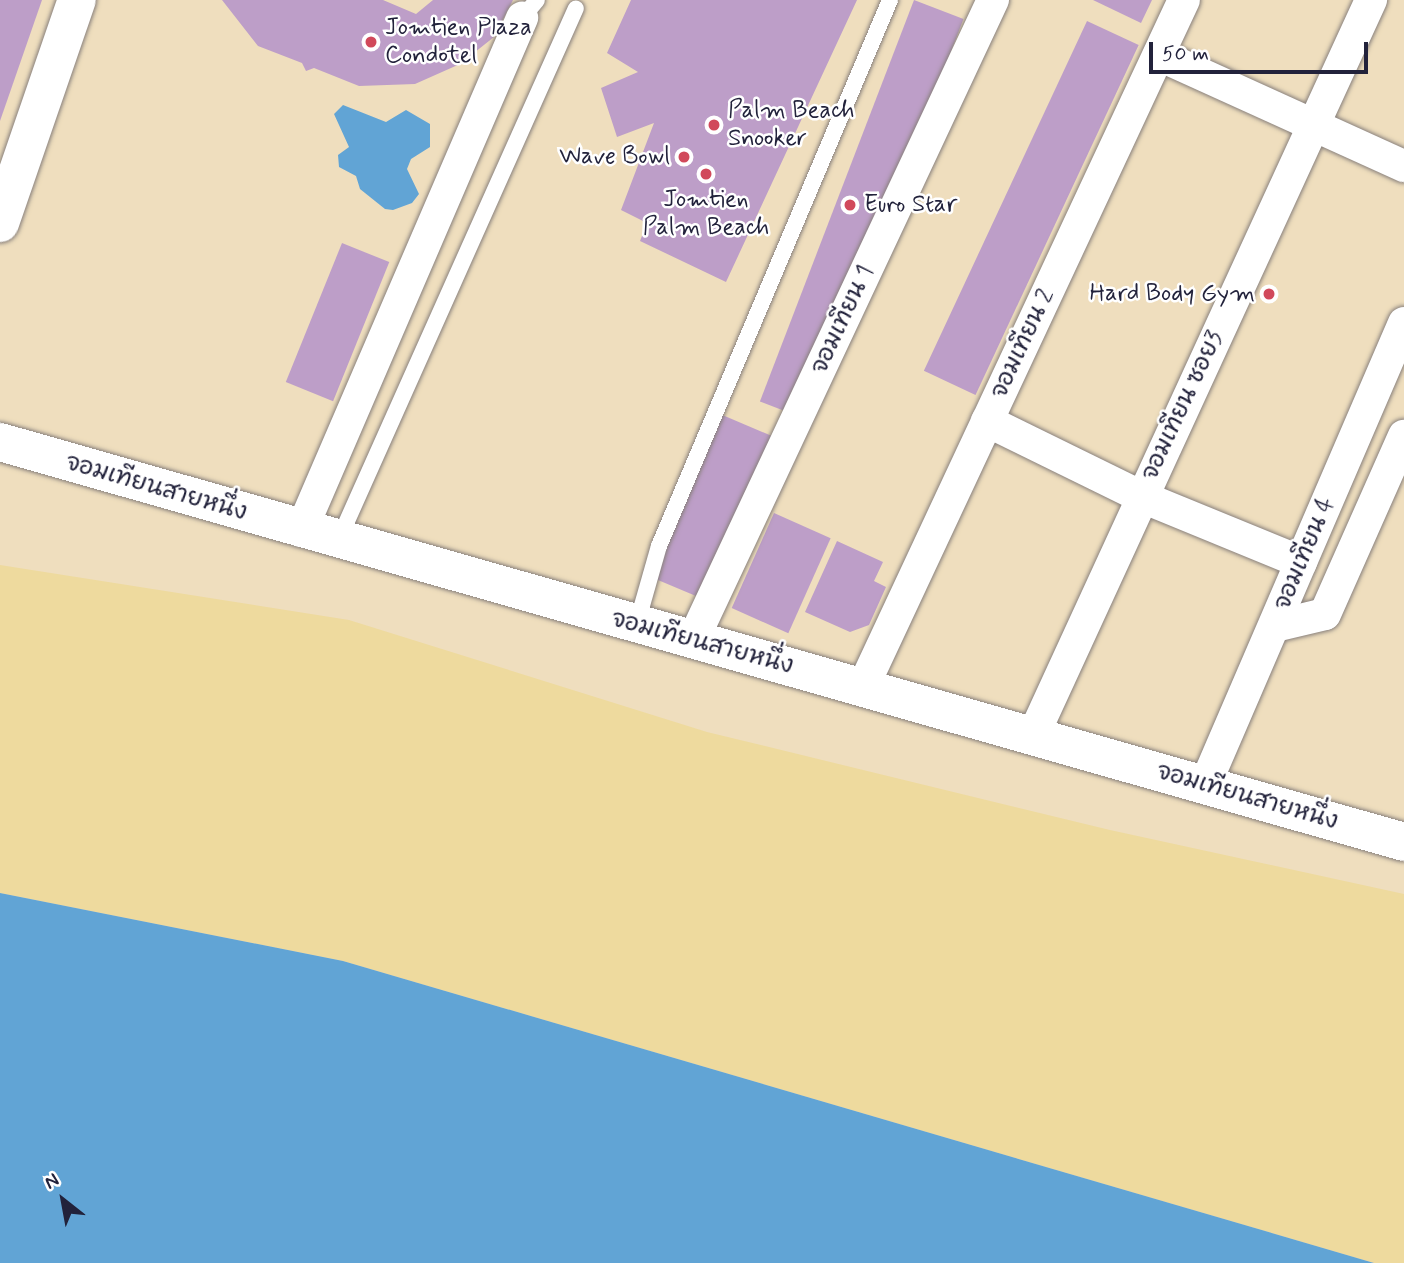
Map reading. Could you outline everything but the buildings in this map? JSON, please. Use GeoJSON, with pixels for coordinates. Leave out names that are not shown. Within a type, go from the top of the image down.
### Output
{"type":"FeatureCollection","features":[{"type":"Feature","properties":{"kind":"street"},"geometry":{"type":"LineString","coordinates":[[0,223],[77,0]]}},
{"type":"Feature","properties":{"kind":"street","name":"จอมเทียน 1"},"geometry":{"type":"LineString","coordinates":[[693,640],[993,0]]}},
{"type":"Feature","properties":{"kind":"street","name":"จอมเทียน 2"},"geometry":{"type":"LineString","coordinates":[[863,687],[1184,0]]}},
{"type":"Feature","properties":{"kind":"street","name":"จอมเทียน ซอย3"},"geometry":{"type":"LineString","coordinates":[[1033,736],[1140,496],[1371,0]]}},
{"type":"Feature","properties":{"kind":"street"},"geometry":{"type":"LineString","coordinates":[[301,531],[530,9]]}},
{"type":"Feature","properties":{"kind":"street"},"geometry":{"type":"LineString","coordinates":[[1159,55],[1404,166]]}},
{"type":"Feature","properties":{"kind":"street","name":"จอมเทียน 4"},"geometry":{"type":"LineString","coordinates":[[1205,785],[1404,323]]}},
{"type":"Feature","properties":{"kind":"street"},"geometry":{"type":"LineString","coordinates":[[987,421],[1140,496],[1301,562]]}},
{"type":"Feature","properties":{"kind":"street"},"geometry":{"type":"LineString","coordinates":[[1275,626],[1325,614],[1404,436]]}},
{"type":"Feature","properties":{"kind":"street","name":"จอมเทียนสายหนึ่ง"},"geometry":{"type":"LineString","coordinates":[[0,442],[301,531],[1403,840]]}},
{"type":"Feature","properties":{"kind":"lane"},"geometry":{"type":"LineString","coordinates":[[636,625],[659,546],[890,0]]}},
{"type":"Feature","properties":{"kind":"lane"},"geometry":{"type":"LineString","coordinates":[[338,541],[576,8]]}},
{"type":"Feature","properties":{"kind":"sand"},"geometry":{"type":"Polygon","coordinates":[[[0,565],[349,620],[707,732],[1110,830],[1404,894],[1404,1263],[1374,1263],[343,961],[0,893],[0,565]]]}},
{"type":"Feature","properties":{"kind":"water"},"geometry":{"type":"Polygon","coordinates":[[[343,105],[386,122],[406,110],[430,124],[430,147],[411,159],[407,169],[419,194],[412,203],[393,210],[385,209],[360,189],[356,176],[339,167],[338,155],[349,147],[334,114],[343,105]]]}},
{"type":"Feature","properties":{"kind":"water"},"geometry":{"type":"Polygon","coordinates":[[[0,893],[343,961],[1374,1263],[0,1263],[0,893]]]}},
{"type":"Feature","properties":{"kind":"place","name":"Jomtien Plaza Condotel"},"geometry":{"type":"Point","coordinates":[371,42]}},
{"type":"Feature","properties":{"kind":"place","name":"Palm Beach Snooker"},"geometry":{"type":"Point","coordinates":[714,125]}},
{"type":"Feature","properties":{"kind":"place","name":"Wave Bowl"},"geometry":{"type":"Point","coordinates":[684,157]}},
{"type":"Feature","properties":{"kind":"place","name":"Jomtien Palm Beach"},"geometry":{"type":"Point","coordinates":[706,174]}},
{"type":"Feature","properties":{"kind":"place","name":"Euro Star"},"geometry":{"type":"Point","coordinates":[850,205]}},
{"type":"Feature","properties":{"kind":"place","name":"Hard Body Gym"},"geometry":{"type":"Point","coordinates":[1269,294]}}]}
